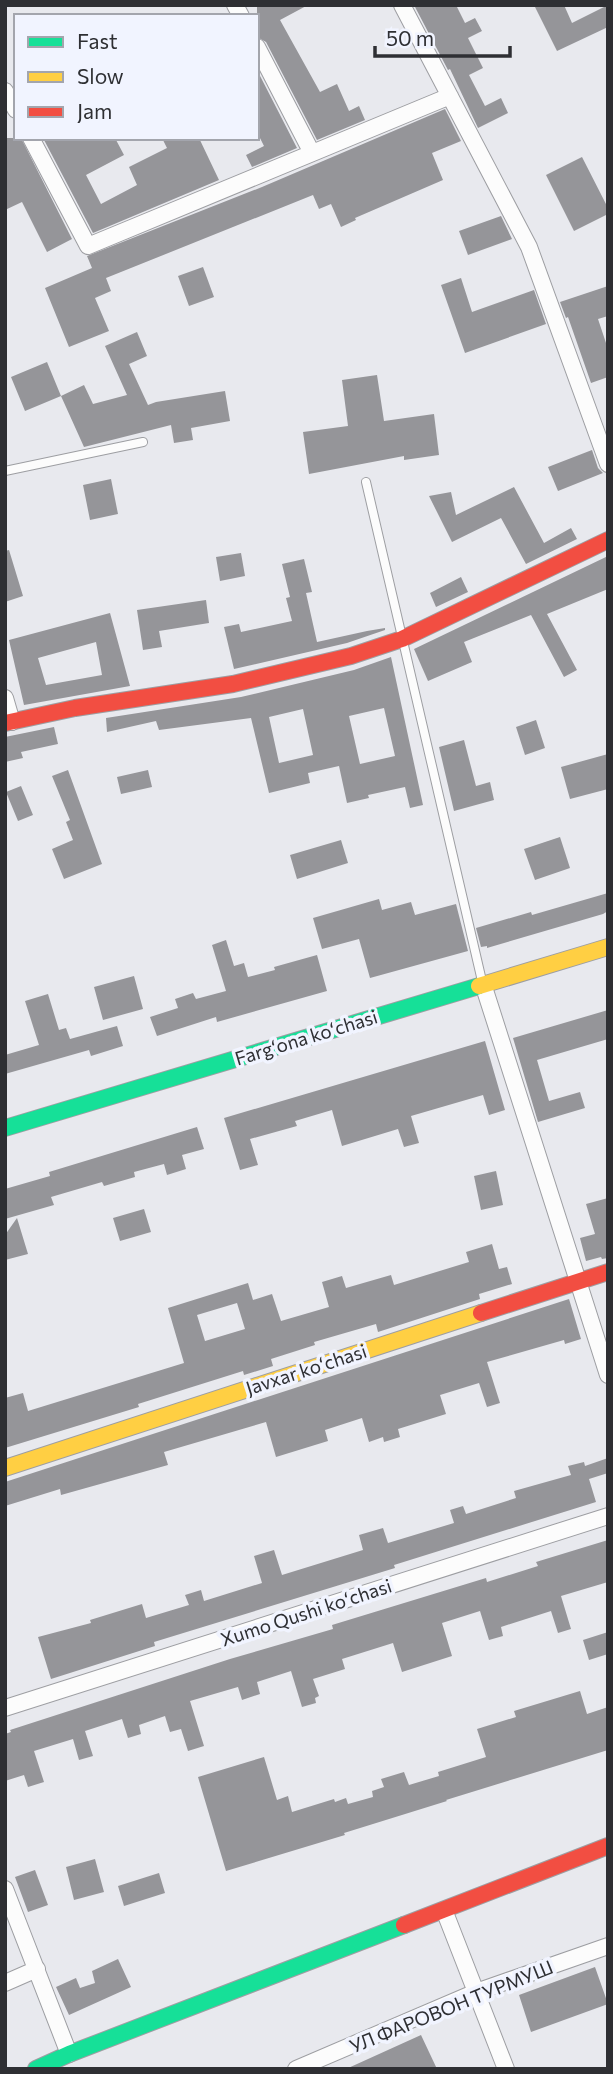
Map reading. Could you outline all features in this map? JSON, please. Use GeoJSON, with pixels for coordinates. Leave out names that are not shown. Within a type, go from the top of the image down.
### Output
{"type":"FeatureCollection","features":[{"type":"Feature","properties":{"kind":"street"},"geometry":{"type":"LineString","coordinates":[[402,5],[529,247],[608,464]]}},
{"type":"Feature","properties":{"kind":"street"},"geometry":{"type":"LineString","coordinates":[[259,51],[312,153]]}},
{"type":"Feature","properties":{"kind":"street"},"geometry":{"type":"LineString","coordinates":[[5,91],[14,107]]}},
{"type":"Feature","properties":{"kind":"street"},"geometry":{"type":"LineString","coordinates":[[32,140],[88,246],[450,96]]}},
{"type":"Feature","properties":{"kind":"street"},"geometry":{"type":"LineString","coordinates":[[5,698],[9,722],[233,684],[351,656],[401,639],[608,540]]}},
{"type":"Feature","properties":{"kind":"street","name":"Fargʻona koʻchasi"},"geometry":{"type":"LineString","coordinates":[[5,1128],[608,947]]}},
{"type":"Feature","properties":{"kind":"street"},"geometry":{"type":"LineString","coordinates":[[483,984],[608,1375]]}},
{"type":"Feature","properties":{"kind":"street","name":"Javxar koʻchasi"},"geometry":{"type":"LineString","coordinates":[[5,1468],[608,1272]]}},
{"type":"Feature","properties":{"kind":"street","name":"Xumo Qushi koʻchasi"},"geometry":{"type":"LineString","coordinates":[[5,1708],[608,1516]]}},
{"type":"Feature","properties":{"kind":"street"},"geometry":{"type":"LineString","coordinates":[[36,2069],[608,1846]]}},
{"type":"Feature","properties":{"kind":"street"},"geometry":{"type":"LineString","coordinates":[[5,1889],[69,2054]]}},
{"type":"Feature","properties":{"kind":"street"},"geometry":{"type":"LineString","coordinates":[[444,1910],[506,2069]]}},
{"type":"Feature","properties":{"kind":"street","name":"УЛ ФАРОВОН ТУРМУШ"},"geometry":{"type":"LineString","coordinates":[[296,2069],[476,1992],[608,1946]]}},
{"type":"Feature","properties":{"kind":"street"},"geometry":{"type":"LineString","coordinates":[[5,1983],[37,1969]]}},
{"type":"Feature","properties":{"kind":"lane"},"geometry":{"type":"LineString","coordinates":[[5,471],[143,442]]}},
{"type":"Feature","properties":{"kind":"lane"},"geometry":{"type":"LineString","coordinates":[[366,482],[483,984]]}},
{"type":"Feature","properties":{"kind":"building"},"geometry":{"type":"Polygon","coordinates":[[[257,5],[308,5],[280,20],[320,92],[337,84],[349,111],[359,106],[365,120],[317,140],[266,42],[259,38],[257,5]]]}},
{"type":"Feature","properties":{"kind":"building"},"geometry":{"type":"Polygon","coordinates":[[[414,5],[456,5],[465,23],[475,18],[482,31],[468,38],[483,68],[469,75],[485,106],[501,98],[508,113],[478,128],[450,69],[448,70],[414,5]]]}},
{"type":"Feature","properties":{"kind":"building"},"geometry":{"type":"Polygon","coordinates":[[[534,5],[564,5],[572,23],[608,5],[608,27],[557,51],[534,5]]]}},
{"type":"Feature","properties":{"kind":"building"},"geometry":{"type":"Polygon","coordinates":[[[259,74],[297,148],[252,167],[246,155],[264,146],[259,136],[259,74]]]}},
{"type":"Feature","properties":{"kind":"building"},"geometry":{"type":"Polygon","coordinates":[[[445,109],[461,141],[432,153],[443,180],[355,218],[356,220],[341,227],[331,204],[319,209],[313,195],[106,278],[111,291],[95,298],[109,331],[69,347],[45,288],[92,268],[87,256],[262,187],[445,109]]]}},
{"type":"Feature","properties":{"kind":"building"},"geometry":{"type":"Polygon","coordinates":[[[5,138],[14,138],[22,140],[72,239],[47,252],[22,202],[5,210],[5,138]]]}},
{"type":"Feature","properties":{"kind":"building"},"geometry":{"type":"Polygon","coordinates":[[[44,140],[116,140],[124,155],[86,175],[101,204],[137,185],[129,167],[167,148],[163,140],[200,140],[219,180],[93,233],[44,140]]]}},
{"type":"Feature","properties":{"kind":"building"},"geometry":{"type":"Polygon","coordinates":[[[582,157],[608,208],[608,214],[574,231],[546,175],[582,157]]]}},
{"type":"Feature","properties":{"kind":"building"},"geometry":{"type":"Polygon","coordinates":[[[501,216],[512,239],[468,255],[459,231],[501,216]]]}},
{"type":"Feature","properties":{"kind":"building"},"geometry":{"type":"Polygon","coordinates":[[[203,267],[214,297],[189,306],[178,276],[203,267]]]}},
{"type":"Feature","properties":{"kind":"building"},"geometry":{"type":"Polygon","coordinates":[[[461,278],[472,312],[534,290],[546,324],[465,353],[441,285],[461,278]]]}},
{"type":"Feature","properties":{"kind":"building"},"geometry":{"type":"Polygon","coordinates":[[[608,286],[608,316],[598,319],[608,349],[608,377],[591,383],[568,317],[566,318],[560,302],[608,286]]]}},
{"type":"Feature","properties":{"kind":"building"},"geometry":{"type":"Polygon","coordinates":[[[137,332],[147,356],[129,364],[148,405],[225,391],[230,421],[191,428],[193,440],[174,443],[171,425],[84,447],[61,396],[84,385],[93,404],[127,395],[105,346],[137,332]]]}},
{"type":"Feature","properties":{"kind":"building"},"geometry":{"type":"Polygon","coordinates":[[[47,362],[61,396],[25,411],[11,377],[47,362]]]}},
{"type":"Feature","properties":{"kind":"building"},"geometry":{"type":"Polygon","coordinates":[[[377,375],[384,421],[434,414],[439,455],[404,460],[404,456],[309,474],[303,432],[348,426],[342,380],[377,375]]]}},
{"type":"Feature","properties":{"kind":"building"},"geometry":{"type":"Polygon","coordinates":[[[592,450],[598,468],[603,473],[558,491],[548,467],[592,450]]]}},
{"type":"Feature","properties":{"kind":"building"},"geometry":{"type":"Polygon","coordinates":[[[111,479],[118,514],[90,520],[83,485],[111,479]]]}},
{"type":"Feature","properties":{"kind":"building"},"geometry":{"type":"Polygon","coordinates":[[[514,487],[544,543],[571,528],[577,539],[526,564],[501,518],[452,542],[429,496],[451,492],[456,515],[514,487]]]}},
{"type":"Feature","properties":{"kind":"building"},"geometry":{"type":"Polygon","coordinates":[[[9,550],[23,596],[5,602],[5,551],[9,550]]]}},
{"type":"Feature","properties":{"kind":"building"},"geometry":{"type":"Polygon","coordinates":[[[241,553],[245,576],[220,581],[216,557],[241,553]]]}},
{"type":"Feature","properties":{"kind":"building"},"geometry":{"type":"Polygon","coordinates":[[[608,556],[608,589],[547,614],[577,670],[564,677],[531,615],[464,642],[472,662],[428,681],[414,649],[608,556]]]}},
{"type":"Feature","properties":{"kind":"building"},"geometry":{"type":"Polygon","coordinates":[[[304,559],[312,592],[306,593],[317,642],[367,631],[385,630],[347,643],[234,669],[224,627],[239,624],[241,632],[292,621],[286,598],[290,597],[282,564],[304,559]]]}},
{"type":"Feature","properties":{"kind":"building"},"geometry":{"type":"Polygon","coordinates":[[[461,577],[468,592],[436,607],[430,593],[461,577]]]}},
{"type":"Feature","properties":{"kind":"building"},"geometry":{"type":"Polygon","coordinates":[[[206,600],[209,623],[159,631],[162,647],[143,650],[137,610],[206,600]]]}},
{"type":"Feature","properties":{"kind":"building"},"geometry":{"type":"Polygon","coordinates":[[[110,613],[130,686],[24,705],[9,640],[110,613]],[[96,642],[38,658],[46,685],[102,675],[96,642]]]}},
{"type":"Feature","properties":{"kind":"building"},"geometry":{"type":"Polygon","coordinates":[[[391,657],[423,805],[410,808],[405,787],[368,795],[369,798],[347,803],[339,766],[308,773],[310,783],[269,793],[251,718],[159,730],[156,721],[107,732],[106,718],[241,697],[354,670],[391,657]],[[384,708],[349,716],[360,764],[395,756],[384,708]],[[303,709],[269,717],[279,763],[313,755],[303,709]]]}},
{"type":"Feature","properties":{"kind":"building"},"geometry":{"type":"Polygon","coordinates":[[[536,720],[545,748],[525,755],[516,727],[536,720]]]}},
{"type":"Feature","properties":{"kind":"building"},"geometry":{"type":"Polygon","coordinates":[[[54,727],[58,744],[21,752],[23,758],[5,762],[5,737],[54,727]]]}},
{"type":"Feature","properties":{"kind":"building"},"geometry":{"type":"Polygon","coordinates":[[[464,740],[476,786],[490,782],[494,800],[454,811],[439,747],[464,740]]]}},
{"type":"Feature","properties":{"kind":"building"},"geometry":{"type":"Polygon","coordinates":[[[608,754],[608,789],[570,799],[561,767],[608,754]]]}},
{"type":"Feature","properties":{"kind":"building"},"geometry":{"type":"Polygon","coordinates":[[[68,770],[102,864],[64,879],[52,849],[73,840],[66,822],[70,820],[52,776],[68,770]]]}},
{"type":"Feature","properties":{"kind":"building"},"geometry":{"type":"Polygon","coordinates":[[[148,770],[152,787],[121,794],[117,777],[148,770]]]}},
{"type":"Feature","properties":{"kind":"building"},"geometry":{"type":"Polygon","coordinates":[[[21,786],[33,815],[18,821],[6,792],[21,786]]]}},
{"type":"Feature","properties":{"kind":"building"},"geometry":{"type":"Polygon","coordinates":[[[560,837],[570,868],[535,880],[524,849],[560,837]]]}},
{"type":"Feature","properties":{"kind":"building"},"geometry":{"type":"Polygon","coordinates":[[[341,840],[348,863],[297,879],[290,855],[341,840]]]}},
{"type":"Feature","properties":{"kind":"building"},"geometry":{"type":"Polygon","coordinates":[[[608,893],[608,911],[603,914],[487,948],[481,947],[476,928],[608,893]]]}},
{"type":"Feature","properties":{"kind":"building"},"geometry":{"type":"Polygon","coordinates":[[[379,899],[382,910],[411,902],[415,915],[456,904],[468,951],[370,978],[359,939],[322,949],[313,918],[379,899]]]}},
{"type":"Feature","properties":{"kind":"building"},"geometry":{"type":"Polygon","coordinates":[[[226,940],[234,966],[244,963],[248,977],[317,955],[327,991],[217,1022],[216,1017],[157,1036],[150,1017],[178,1008],[175,999],[193,993],[196,999],[226,991],[212,945],[226,940]]]}},
{"type":"Feature","properties":{"kind":"building"},"geometry":{"type":"Polygon","coordinates":[[[134,976],[143,1009],[103,1020],[94,987],[134,976]]]}},
{"type":"Feature","properties":{"kind":"building"},"geometry":{"type":"Polygon","coordinates":[[[48,994],[59,1030],[66,1028],[70,1039],[117,1026],[123,1046],[91,1056],[89,1050],[5,1074],[5,1055],[39,1045],[25,1001],[48,994]]]}},
{"type":"Feature","properties":{"kind":"building"},"geometry":{"type":"Polygon","coordinates":[[[608,1010],[608,1039],[537,1060],[549,1101],[580,1092],[585,1108],[538,1122],[513,1038],[608,1010]]]}},
{"type":"Feature","properties":{"kind":"building"},"geometry":{"type":"Polygon","coordinates":[[[485,1041],[505,1110],[489,1115],[483,1095],[411,1116],[419,1143],[404,1147],[398,1129],[342,1146],[332,1110],[295,1121],[297,1126],[250,1139],[258,1165],[240,1170],[224,1118],[485,1041]]]}},
{"type":"Feature","properties":{"kind":"building"},"geometry":{"type":"Polygon","coordinates":[[[197,1127],[204,1149],[182,1155],[186,1169],[167,1175],[164,1164],[134,1172],[135,1177],[104,1186],[102,1182],[51,1197],[54,1205],[5,1219],[5,1189],[50,1176],[49,1172],[197,1127]]]}},
{"type":"Feature","properties":{"kind":"building"},"geometry":{"type":"Polygon","coordinates":[[[496,1171],[503,1205],[481,1210],[474,1176],[496,1171]]]}},
{"type":"Feature","properties":{"kind":"building"},"geometry":{"type":"Polygon","coordinates":[[[608,1198],[608,1258],[586,1261],[580,1238],[595,1234],[586,1204],[608,1198]]]}},
{"type":"Feature","properties":{"kind":"building"},"geometry":{"type":"Polygon","coordinates":[[[144,1209],[151,1232],[120,1241],[113,1218],[144,1209]]]}},
{"type":"Feature","properties":{"kind":"building"},"geometry":{"type":"Polygon","coordinates":[[[17,1218],[28,1254],[5,1260],[5,1235],[17,1218]]]}},
{"type":"Feature","properties":{"kind":"building"},"geometry":{"type":"Polygon","coordinates":[[[492,1244],[499,1269],[507,1267],[512,1284],[479,1294],[480,1299],[378,1332],[376,1324],[314,1342],[315,1345],[271,1359],[273,1366],[244,1375],[243,1371],[138,1404],[139,1407],[5,1448],[5,1398],[23,1393],[28,1411],[184,1363],[168,1308],[248,1283],[253,1300],[272,1294],[281,1321],[329,1307],[322,1282],[342,1276],[346,1288],[391,1275],[394,1285],[469,1262],[466,1252],[492,1244]],[[237,1303],[197,1315],[205,1341],[245,1329],[237,1303]]]}},
{"type":"Feature","properties":{"kind":"building"},"geometry":{"type":"Polygon","coordinates":[[[569,1299],[581,1339],[565,1344],[564,1340],[487,1362],[500,1403],[487,1407],[479,1383],[440,1395],[446,1414],[398,1429],[400,1437],[384,1442],[383,1437],[369,1442],[362,1418],[325,1430],[328,1441],[276,1457],[266,1422],[164,1452],[168,1465],[61,1495],[60,1489],[5,1506],[5,1482],[569,1299]]]}},
{"type":"Feature","properties":{"kind":"building"},"geometry":{"type":"Polygon","coordinates":[[[608,1458],[608,1473],[589,1479],[596,1502],[394,1565],[395,1568],[154,1642],[155,1646],[51,1679],[38,1637],[91,1623],[90,1620],[142,1604],[146,1618],[189,1605],[185,1595],[201,1590],[204,1601],[262,1583],[254,1556],[274,1550],[282,1575],[363,1550],[359,1535],[383,1528],[388,1543],[454,1523],[450,1510],[463,1506],[466,1514],[516,1498],[514,1491],[571,1475],[568,1466],[584,1462],[585,1466],[608,1458]]]}},
{"type":"Feature","properties":{"kind":"building"},"geometry":{"type":"Polygon","coordinates":[[[608,1540],[608,1582],[561,1596],[571,1629],[558,1633],[551,1611],[501,1627],[503,1636],[489,1640],[480,1611],[442,1623],[452,1656],[402,1672],[393,1643],[342,1659],[345,1669],[313,1679],[319,1696],[315,1698],[316,1703],[302,1707],[291,1671],[257,1682],[260,1694],[242,1700],[238,1687],[190,1701],[204,1746],[188,1751],[181,1729],[170,1732],[165,1716],[139,1725],[141,1734],[128,1738],[122,1719],[85,1731],[93,1756],[79,1760],[73,1739],[34,1751],[44,1782],[28,1787],[24,1775],[5,1781],[5,1734],[11,1732],[10,1730],[230,1659],[333,1629],[332,1625],[486,1578],[487,1582],[538,1566],[536,1562],[608,1540]]]}},
{"type":"Feature","properties":{"kind":"building"},"geometry":{"type":"Polygon","coordinates":[[[608,1632],[608,1654],[589,1660],[583,1640],[608,1632]]]}},
{"type":"Feature","properties":{"kind":"building"},"geometry":{"type":"Polygon","coordinates":[[[580,1691],[587,1714],[608,1707],[608,1750],[226,1871],[198,1777],[264,1757],[277,1800],[288,1796],[292,1812],[334,1799],[335,1802],[346,1798],[348,1804],[373,1797],[372,1791],[384,1787],[381,1779],[404,1772],[409,1785],[439,1776],[438,1772],[486,1757],[477,1729],[516,1717],[514,1711],[580,1691]]]}},
{"type":"Feature","properties":{"kind":"building"},"geometry":{"type":"Polygon","coordinates":[[[95,1859],[104,1892],[74,1900],[66,1867],[95,1859]]]}},
{"type":"Feature","properties":{"kind":"building"},"geometry":{"type":"Polygon","coordinates":[[[35,1870],[48,1905],[28,1912],[15,1877],[35,1870]]]}},
{"type":"Feature","properties":{"kind":"building"},"geometry":{"type":"Polygon","coordinates":[[[159,1873],[165,1893],[124,1906],[118,1886],[159,1873]]]}},
{"type":"Feature","properties":{"kind":"building"},"geometry":{"type":"Polygon","coordinates":[[[118,1959],[131,1987],[69,2015],[56,1987],[76,1978],[80,1988],[95,1983],[92,1971],[118,1959]]]}},
{"type":"Feature","properties":{"kind":"building"},"geometry":{"type":"Polygon","coordinates":[[[595,1967],[608,2004],[531,2032],[519,1995],[595,1967]]]}},
{"type":"Feature","properties":{"kind":"building"},"geometry":{"type":"Polygon","coordinates":[[[421,2035],[437,2069],[346,2069],[421,2035]]]}},
{"type":"Feature","properties":{"kind":"traffic: fast"},"geometry":{"type":"LineString","coordinates":[[5,1128],[479,986]]}},
{"type":"Feature","properties":{"kind":"traffic: fast"},"geometry":{"type":"LineString","coordinates":[[36,2069],[404,1925]]}},
{"type":"Feature","properties":{"kind":"traffic: slow"},"geometry":{"type":"LineString","coordinates":[[479,986],[608,947]]}},
{"type":"Feature","properties":{"kind":"traffic: slow"},"geometry":{"type":"LineString","coordinates":[[5,1468],[481,1313]]}},
{"type":"Feature","properties":{"kind":"traffic: jam"},"geometry":{"type":"LineString","coordinates":[[5,723],[75,708],[233,684],[351,656],[402,639],[608,540]]}},
{"type":"Feature","properties":{"kind":"traffic: jam"},"geometry":{"type":"LineString","coordinates":[[481,1313],[608,1272]]}},
{"type":"Feature","properties":{"kind":"traffic: jam"},"geometry":{"type":"LineString","coordinates":[[404,1925],[608,1846]]}}]}
